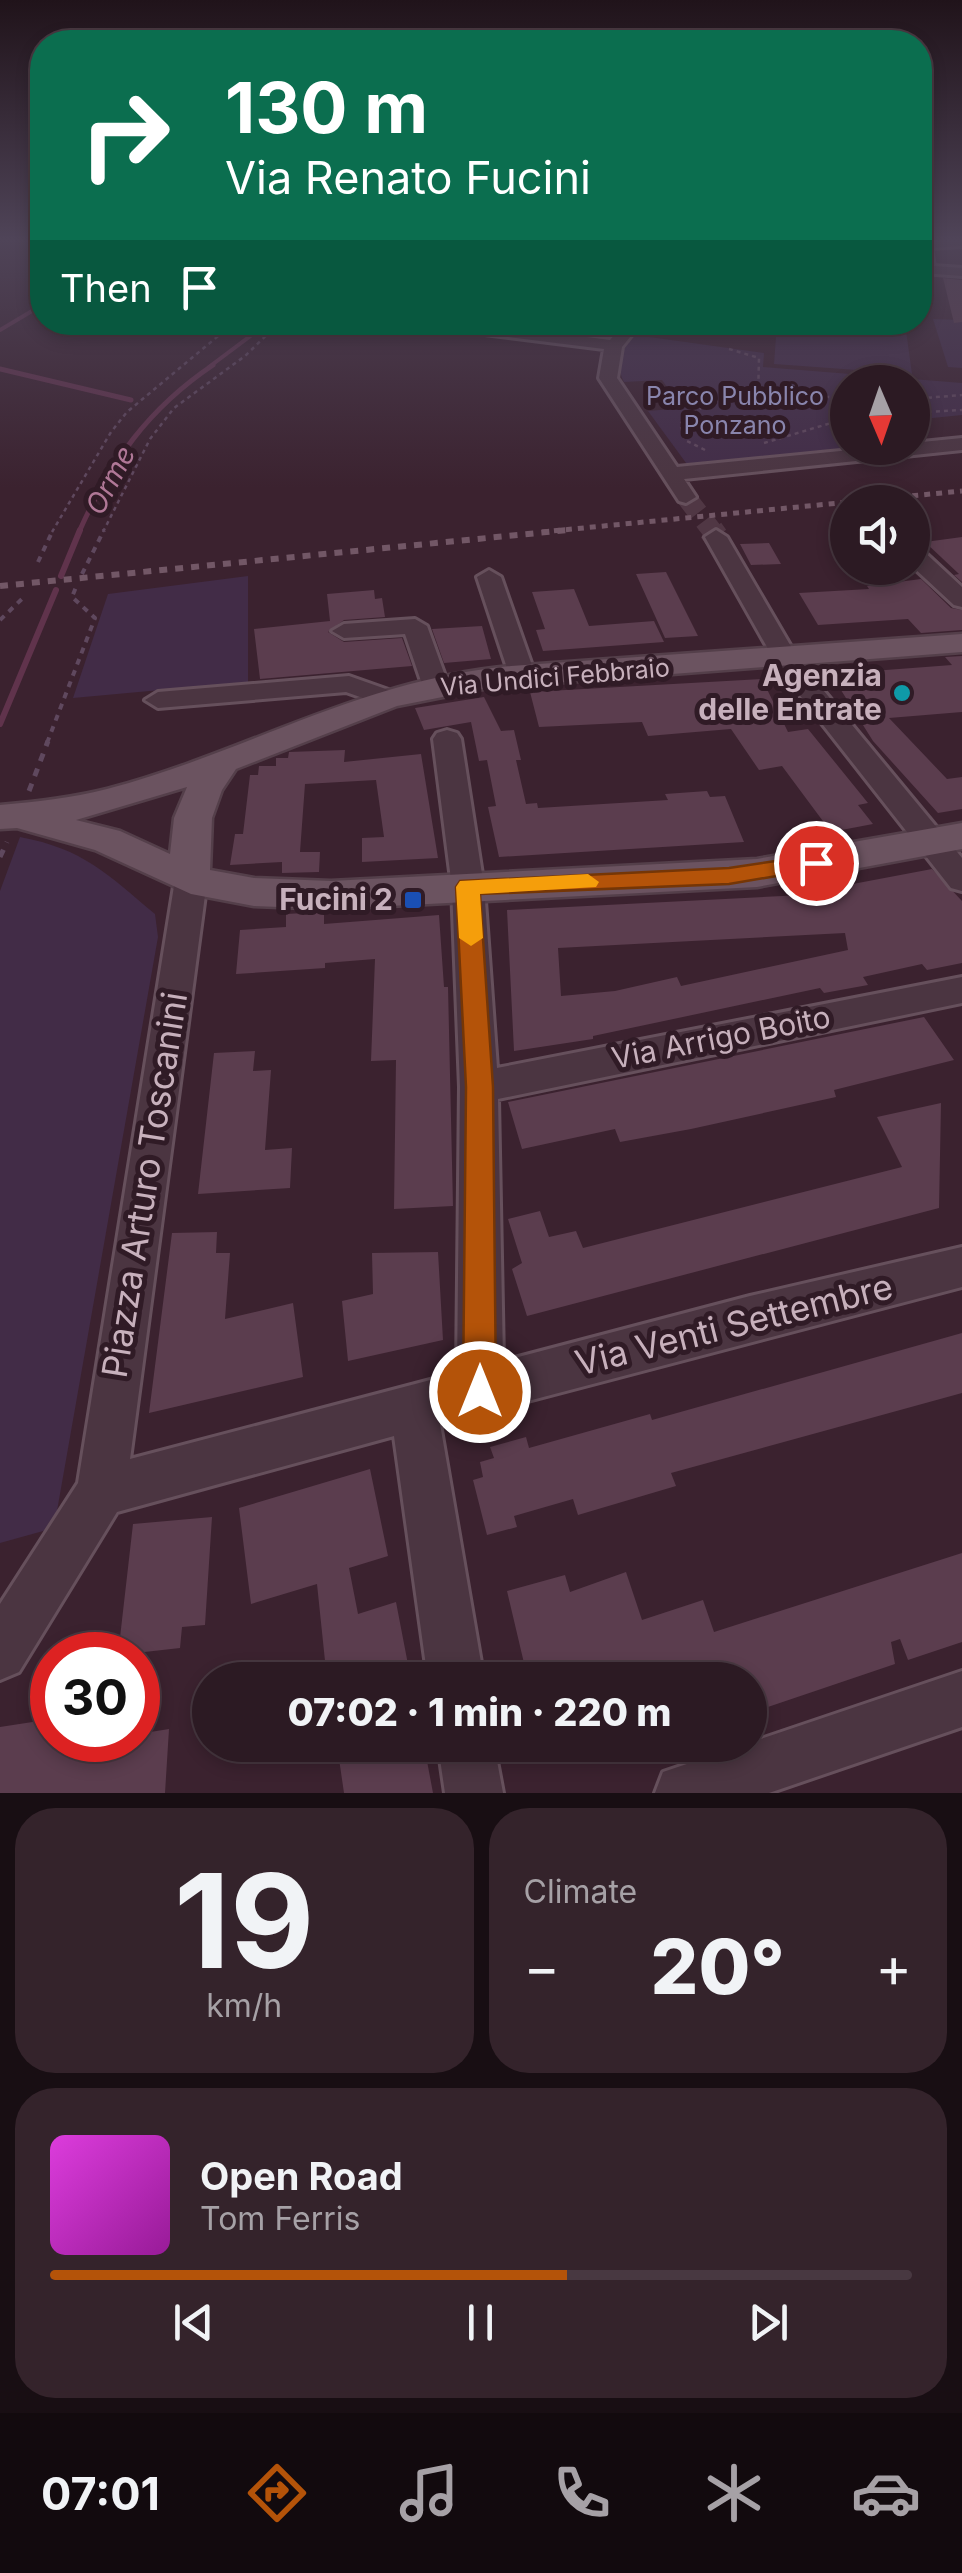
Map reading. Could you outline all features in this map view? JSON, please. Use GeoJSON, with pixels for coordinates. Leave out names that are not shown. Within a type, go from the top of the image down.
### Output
{"type":"FeatureCollection","features":[{"type":"Feature","properties":{"kind":"main road","name":"Via Undici Febbraio"},"geometry":{"type":"LineString","coordinates":[[22,817],[128,794],[222,764],[300,729],[436,687],[962,643]]}},
{"type":"Feature","properties":{"kind":"main road"},"geometry":{"type":"LineString","coordinates":[[191,880],[188,846],[194,812],[203,787],[222,764]]}},
{"type":"Feature","properties":{"kind":"main road"},"geometry":{"type":"LineString","coordinates":[[22,817],[107,840],[191,880],[254,892],[331,894],[757,873],[946,838]]}},
{"type":"Feature","properties":{"kind":"street"},"geometry":{"type":"LineString","coordinates":[[533,335],[614,345]]}},
{"type":"Feature","properties":{"kind":"street"},"geometry":{"type":"LineString","coordinates":[[623,335],[606,362],[608,378],[686,497]]}},
{"type":"Feature","properties":{"kind":"street"},"geometry":{"type":"LineString","coordinates":[[671,474],[962,444]]}},
{"type":"Feature","properties":{"kind":"street"},"geometry":{"type":"LineString","coordinates":[[716,537],[784,658],[946,838],[962,880]]}},
{"type":"Feature","properties":{"kind":"street"},"geometry":{"type":"LineString","coordinates":[[930,570],[962,600]]}},
{"type":"Feature","properties":{"kind":"street"},"geometry":{"type":"LineString","coordinates":[[489,577],[524,677]]}},
{"type":"Feature","properties":{"kind":"street"},"geometry":{"type":"LineString","coordinates":[[344,631],[415,626],[436,687]]}},
{"type":"Feature","properties":{"kind":"street"},"geometry":{"type":"LineString","coordinates":[[158,700],[349,684],[388,699]]}},
{"type":"Feature","properties":{"kind":"street"},"geometry":{"type":"LineString","coordinates":[[447,739],[468,887],[479,1087],[480,1392]]}},
{"type":"Feature","properties":{"kind":"street","name":"Piazza Arturo Toscanini"},"geometry":{"type":"LineString","coordinates":[[101,1491],[191,880]]}},
{"type":"Feature","properties":{"kind":"street","name":"Via Arrigo Boito"},"geometry":{"type":"LineString","coordinates":[[479,1087],[962,990]]}},
{"type":"Feature","properties":{"kind":"street","name":"Via Venti Settembre"},"geometry":{"type":"LineString","coordinates":[[101,1491],[750,1318],[962,1267]]}},
{"type":"Feature","properties":{"kind":"street"},"geometry":{"type":"LineString","coordinates":[[414,1410],[453,1662]]}},
{"type":"Feature","properties":{"kind":"street"},"geometry":{"type":"LineString","coordinates":[[0,1653],[101,1491]]}},
{"type":"Feature","properties":{"kind":"street"},"geometry":{"type":"LineString","coordinates":[[684,1793],[962,1699]]}},
{"type":"Feature","properties":{"kind":"street"},"geometry":{"type":"LineString","coordinates":[[469,1762],[474,1793]]}},
{"type":"Feature","properties":{"kind":"path"},"geometry":{"type":"LineString","coordinates":[[38,562],[59,518],[111,432],[127,412],[219,335]]}},
{"type":"Feature","properties":{"kind":"path"},"geometry":{"type":"LineString","coordinates":[[82,574],[150,438],[174,408],[245,356],[267,335]]}},
{"type":"Feature","properties":{"kind":"path"},"geometry":{"type":"LineString","coordinates":[[729,348],[759,358],[758,397]]}},
{"type":"Feature","properties":{"kind":"path"},"geometry":{"type":"LineString","coordinates":[[930,398],[962,395]]}},
{"type":"Feature","properties":{"kind":"path"},"geometry":{"type":"LineString","coordinates":[[717,452],[685,440],[680,431],[683,418],[705,402],[758,397],[830,398]]}},
{"type":"Feature","properties":{"kind":"path"},"geometry":{"type":"LineString","coordinates":[[930,412],[962,410]]}},
{"type":"Feature","properties":{"kind":"path"},"geometry":{"type":"LineString","coordinates":[[753,448],[791,432],[830,422]]}},
{"type":"Feature","properties":{"kind":"path"},"geometry":{"type":"LineString","coordinates":[[0,857],[22,817],[95,618],[72,596],[76,588]]}},
{"type":"Feature","properties":{"kind":"path"},"geometry":{"type":"LineString","coordinates":[[0,620],[24,597]]}},
{"type":"Feature","properties":{"kind":"green space"},"geometry":{"type":"Polygon","coordinates":[[[934,321],[962,321],[962,368],[948,367],[934,321]]]}},
{"type":"Feature","properties":{"kind":"green space","name":"Parco Pubblico Ponzano"},"geometry":{"type":"Polygon","coordinates":[[[635,335],[764,353],[763,367],[830,372],[830,452],[689,467],[648,411],[682,408],[662,380],[624,382],[620,369],[626,346],[635,335]]]}},
{"type":"Feature","properties":{"kind":"green space"},"geometry":{"type":"Polygon","coordinates":[[[776,335],[907,335],[911,365],[830,365],[830,368],[774,364],[776,335]]]}},
{"type":"Feature","properties":{"kind":"green space","name":"Parco Pubblico Ponzano"},"geometry":{"type":"Polygon","coordinates":[[[930,380],[962,383],[962,415],[930,418],[930,380]]]}},
{"type":"Feature","properties":{"kind":"green space"},"geometry":{"type":"Polygon","coordinates":[[[248,576],[248,682],[73,698],[108,594],[248,576]]]}},
{"type":"Feature","properties":{"kind":"green space"},"geometry":{"type":"Polygon","coordinates":[[[20,837],[61,848],[108,875],[155,914],[158,937],[54,1528],[0,1543],[0,891],[20,837]]]}},
{"type":"Feature","properties":{"kind":"building"},"geometry":{"type":"Polygon","coordinates":[[[962,537],[962,582],[954,575],[959,574],[930,547],[930,541],[962,537]]]}},
{"type":"Feature","properties":{"kind":"building"},"geometry":{"type":"Polygon","coordinates":[[[769,543],[781,564],[751,565],[740,544],[769,543]]]}},
{"type":"Feature","properties":{"kind":"building"},"geometry":{"type":"Polygon","coordinates":[[[666,572],[698,636],[665,638],[636,574],[666,572]]]}},
{"type":"Feature","properties":{"kind":"building"},"geometry":{"type":"Polygon","coordinates":[[[927,585],[951,608],[962,610],[962,630],[921,633],[908,619],[818,625],[799,593],[869,589],[867,586],[927,585]]]}},
{"type":"Feature","properties":{"kind":"building"},"geometry":{"type":"Polygon","coordinates":[[[574,589],[589,626],[654,621],[664,642],[543,651],[536,630],[545,629],[532,592],[574,589]]]}},
{"type":"Feature","properties":{"kind":"building"},"geometry":{"type":"Polygon","coordinates":[[[374,590],[375,599],[382,598],[385,617],[344,620],[328,632],[344,642],[402,638],[412,666],[260,679],[254,629],[330,621],[327,594],[374,590]]]}},
{"type":"Feature","properties":{"kind":"building"},"geometry":{"type":"Polygon","coordinates":[[[482,626],[491,659],[444,663],[432,629],[482,626]]]}},
{"type":"Feature","properties":{"kind":"building","name":"Agenzia delle Entrate"},"geometry":{"type":"Polygon","coordinates":[[[962,656],[962,712],[889,718],[947,779],[962,777],[962,809],[938,813],[873,741],[834,679],[850,678],[846,673],[952,665],[945,657],[962,656]]]}},
{"type":"Feature","properties":{"kind":"building"},"geometry":{"type":"Polygon","coordinates":[[[762,679],[788,732],[808,729],[868,803],[858,805],[873,824],[831,832],[782,766],[759,770],[731,729],[648,736],[642,722],[539,727],[530,692],[762,679]]]}},
{"type":"Feature","properties":{"kind":"building"},"geometry":{"type":"Polygon","coordinates":[[[484,697],[501,731],[514,730],[526,804],[537,803],[538,808],[668,800],[665,794],[707,791],[710,797],[725,796],[744,842],[499,857],[488,807],[496,806],[487,760],[479,761],[471,722],[424,730],[415,708],[484,697]]]}},
{"type":"Feature","properties":{"kind":"building"},"geometry":{"type":"Polygon","coordinates":[[[345,750],[344,762],[421,754],[438,858],[362,862],[362,838],[384,837],[376,780],[305,784],[300,852],[320,852],[319,872],[282,873],[282,862],[230,865],[235,834],[243,834],[250,775],[258,775],[259,766],[276,766],[276,758],[288,758],[289,752],[345,750]]]}},
{"type":"Feature","properties":{"kind":"building"},"geometry":{"type":"Polygon","coordinates":[[[932,869],[962,901],[962,963],[927,970],[922,964],[863,977],[868,985],[824,993],[820,988],[593,1039],[514,1051],[507,910],[823,894],[821,890],[932,869]],[[845,933],[558,948],[561,996],[615,991],[677,977],[681,986],[848,950],[845,933]]]}},
{"type":"Feature","properties":{"kind":"building"},"geometry":{"type":"Polygon","coordinates":[[[324,912],[324,924],[439,915],[444,987],[448,987],[453,1206],[394,1209],[396,1060],[371,1061],[375,959],[325,963],[325,968],[236,974],[240,930],[286,927],[286,914],[324,912]]]}},
{"type":"Feature","properties":{"kind":"building"},"geometry":{"type":"Polygon","coordinates":[[[924,1017],[954,1060],[834,1090],[836,1097],[691,1129],[620,1142],[615,1129],[522,1149],[508,1102],[924,1017]]]}},
{"type":"Feature","properties":{"kind":"building"},"geometry":{"type":"Polygon","coordinates":[[[255,1051],[253,1071],[271,1070],[265,1150],[292,1148],[290,1188],[198,1194],[214,1053],[255,1051]]]}},
{"type":"Feature","properties":{"kind":"building"},"geometry":{"type":"Polygon","coordinates":[[[941,1103],[939,1208],[527,1316],[512,1269],[522,1263],[508,1219],[540,1211],[549,1237],[576,1231],[583,1248],[902,1167],[877,1117],[941,1103]]]}},
{"type":"Feature","properties":{"kind":"building"},"geometry":{"type":"Polygon","coordinates":[[[217,1232],[216,1253],[230,1253],[225,1319],[293,1303],[303,1377],[149,1413],[172,1233],[217,1232]]]}},
{"type":"Feature","properties":{"kind":"building"},"geometry":{"type":"Polygon","coordinates":[[[438,1252],[443,1340],[348,1361],[342,1301],[373,1294],[372,1253],[438,1252]]]}},
{"type":"Feature","properties":{"kind":"building"},"geometry":{"type":"Polygon","coordinates":[[[962,1333],[962,1393],[671,1473],[676,1486],[578,1515],[573,1499],[514,1516],[517,1527],[487,1535],[473,1480],[483,1477],[480,1462],[494,1458],[490,1447],[526,1437],[529,1448],[650,1414],[652,1420],[962,1333]]]}},
{"type":"Feature","properties":{"kind":"building"},"geometry":{"type":"Polygon","coordinates":[[[370,1469],[388,1556],[349,1568],[358,1614],[396,1602],[408,1662],[325,1662],[317,1584],[251,1604],[239,1508],[370,1469]]]}},
{"type":"Feature","properties":{"kind":"building"},"geometry":{"type":"Polygon","coordinates":[[[212,1517],[205,1625],[182,1627],[180,1648],[160,1650],[160,1632],[121,1632],[133,1524],[212,1517]]]}},
{"type":"Feature","properties":{"kind":"building"},"geometry":{"type":"Polygon","coordinates":[[[962,1553],[962,1642],[908,1660],[900,1639],[891,1642],[895,1664],[767,1707],[767,1662],[524,1662],[507,1591],[565,1575],[570,1592],[626,1572],[642,1620],[703,1600],[714,1632],[962,1553]]]}},
{"type":"Feature","properties":{"kind":"building"},"geometry":{"type":"Polygon","coordinates":[[[30,1722],[30,1762],[160,1762],[160,1730],[169,1729],[165,1793],[0,1793],[0,1727],[30,1722]]]}},
{"type":"Feature","properties":{"kind":"building"},"geometry":{"type":"Polygon","coordinates":[[[339,1762],[427,1762],[433,1793],[344,1793],[339,1762]]]}},
{"type":"Feature","properties":{"kind":"waterway"},"geometry":{"type":"LineString","coordinates":[[0,330],[16,321]]}},
{"type":"Feature","properties":{"kind":"waterway","name":"Orme"},"geometry":{"type":"LineString","coordinates":[[209,367],[252,335]]}},
{"type":"Feature","properties":{"kind":"waterway","name":"Orme"},"geometry":{"type":"LineString","coordinates":[[80,530],[104,482],[134,438],[169,399],[213,365]]}},
{"type":"Feature","properties":{"kind":"waterway"},"geometry":{"type":"LineString","coordinates":[[0,369],[131,400]]}},
{"type":"Feature","properties":{"kind":"waterway","name":"Orme"},"geometry":{"type":"LineString","coordinates":[[61,576],[80,530]]}},
{"type":"Feature","properties":{"kind":"waterway","name":"Orme"},"geometry":{"type":"LineString","coordinates":[[0,724],[56,590]]}},
{"type":"Feature","properties":{"kind":"tunnel"},"geometry":{"type":"LineString","coordinates":[[686,497],[713,532]]}},
{"type":"Feature","properties":{"kind":"tunnel"},"geometry":{"type":"LineString","coordinates":[[711,530],[716,537]]}},
{"type":"Feature","properties":{"kind":"railway"},"geometry":{"type":"LineString","coordinates":[[542,532],[962,491]]}},
{"type":"Feature","properties":{"kind":"railway"},"geometry":{"type":"LineString","coordinates":[[0,586],[568,530]]}},
{"type":"Feature","properties":{"kind":"slow traffic"},"geometry":{"type":"LineString","coordinates":[[471,938],[468,887],[588,882]]}},
{"type":"Feature","properties":{"kind":"place","name":"Agenzia delle Entrate"},"geometry":{"type":"Point","coordinates":[902,693]}},
{"type":"Feature","properties":{"kind":"place","name":"Fucini 2"},"geometry":{"type":"Point","coordinates":[413,900]}},
{"type":"Feature","properties":{"kind":"route"},"geometry":{"type":"LineString","coordinates":[[480,1392],[479,1087],[468,887],[729,876],[816,863]]}}]}
